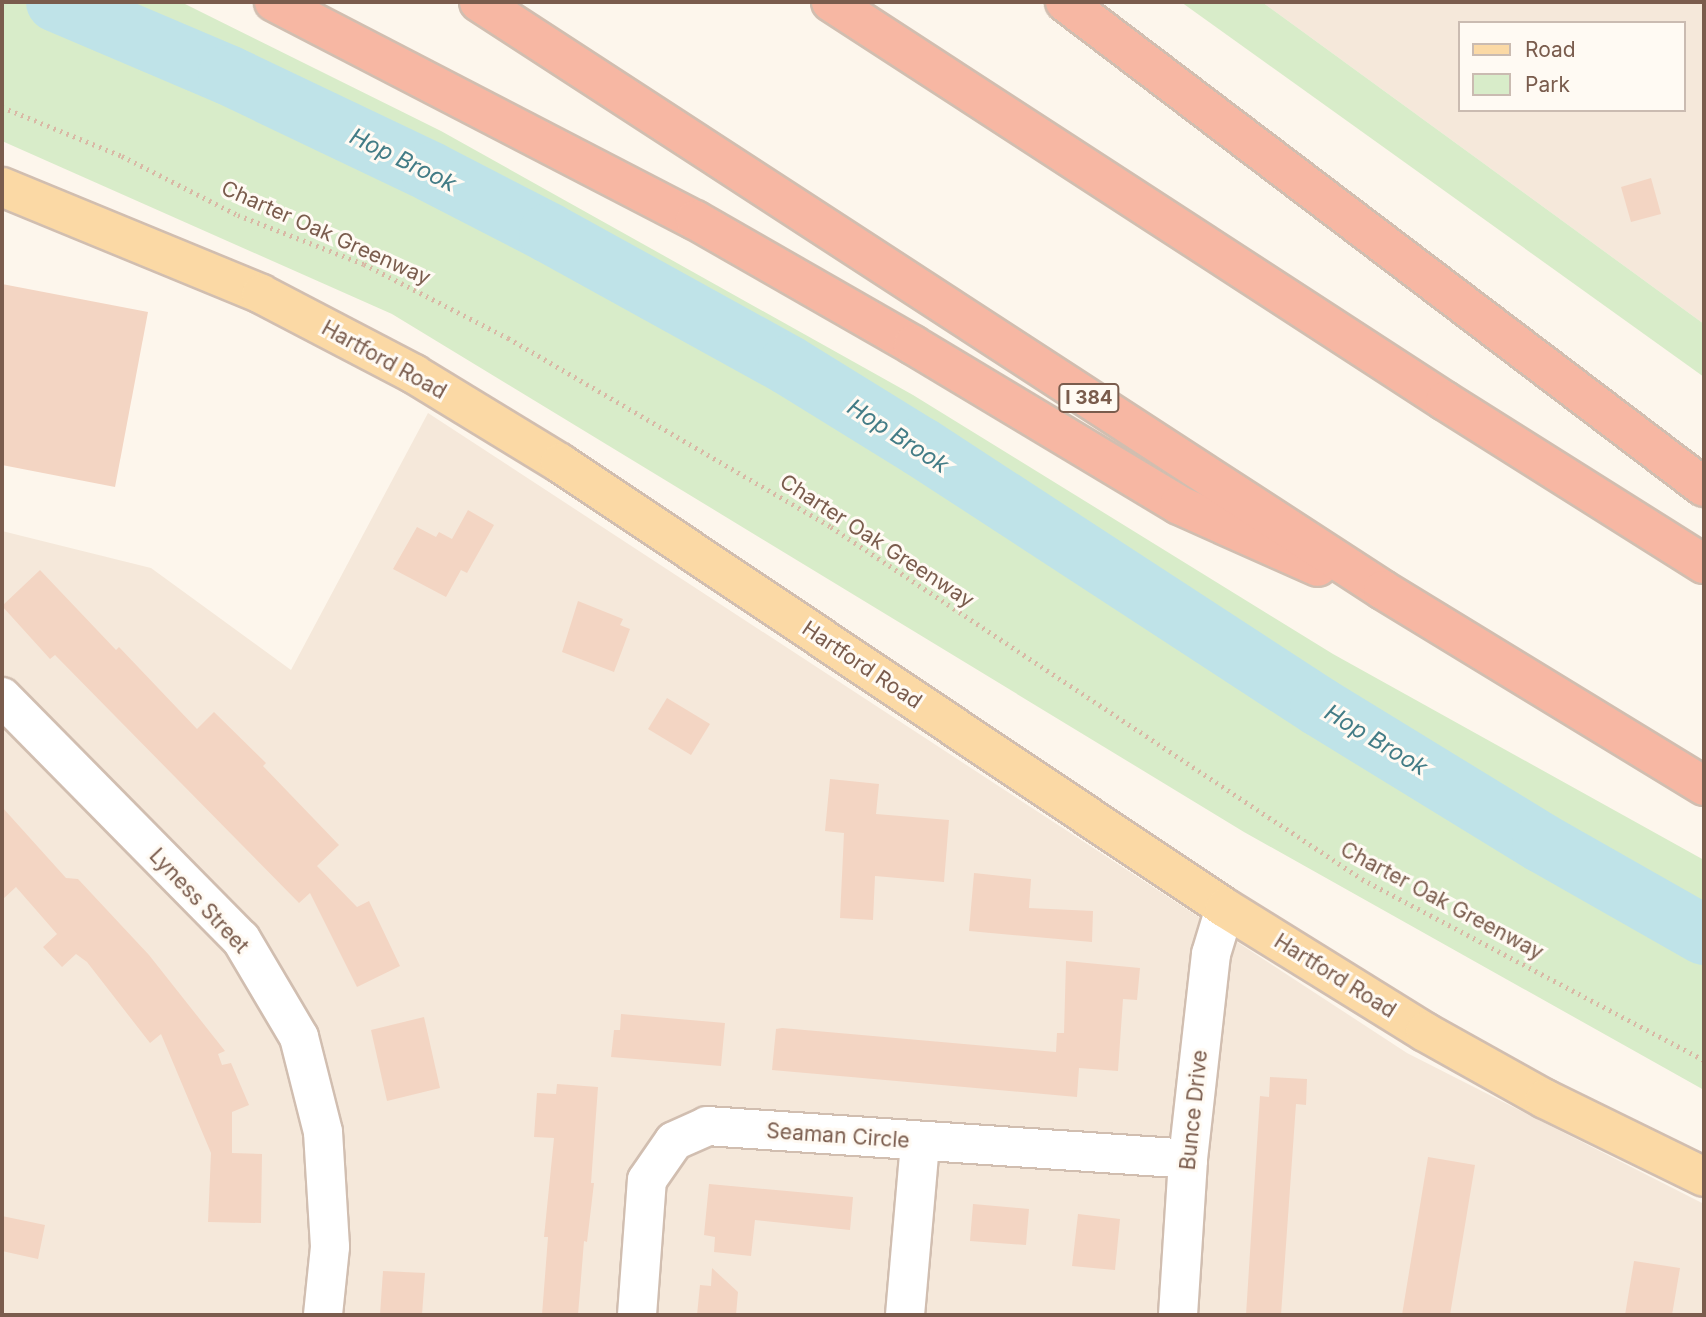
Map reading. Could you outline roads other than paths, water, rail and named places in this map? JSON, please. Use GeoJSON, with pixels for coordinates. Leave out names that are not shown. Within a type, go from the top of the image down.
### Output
{"type":"FeatureCollection","features":[{"type":"Feature","properties":{"kind":"highway"},"geometry":{"type":"LineString","coordinates":[[274,2],[695,220],[901,338],[1179,505],[1280,552],[1383,590]]}},
{"type":"Feature","properties":{"kind":"highway","name":"I 384"},"geometry":{"type":"LineString","coordinates":[[479,2],[1383,590],[1704,786]]}},
{"type":"Feature","properties":{"kind":"highway"},"geometry":{"type":"LineString","coordinates":[[831,2],[1445,401],[1704,564]]}},
{"type":"Feature","properties":{"kind":"highway"},"geometry":{"type":"LineString","coordinates":[[1065,2],[1704,487]]}},
{"type":"Feature","properties":{"kind":"main road","name":"Hartford Road"},"geometry":{"type":"LineString","coordinates":[[2,187],[261,294],[414,374],[560,463],[1225,908],[1449,1046],[1545,1099],[1704,1177]]}},
{"type":"Feature","properties":{"kind":"street","name":"Lyness Street"},"geometry":{"type":"LineString","coordinates":[[2,697],[241,939],[299,1037],[323,1132],[330,1247],[323,1315]]}},
{"type":"Feature","properties":{"kind":"street","name":"Bunce Drive"},"geometry":{"type":"LineString","coordinates":[[1178,1315],[1188,1159],[1210,954],[1225,908]]}},
{"type":"Feature","properties":{"kind":"street","name":"Seaman Circle"},"geometry":{"type":"LineString","coordinates":[[638,1315],[647,1180],[674,1141],[707,1126],[1188,1159]]}},
{"type":"Feature","properties":{"kind":"street"},"geometry":{"type":"LineString","coordinates":[[905,1315],[919,1142]]}},
{"type":"Feature","properties":{"kind":"waterway","name":"Hop Brook"},"geometry":{"type":"LineString","coordinates":[[56,2],[228,75],[431,172],[549,233],[788,365],[921,447],[1320,707],[1542,843],[1704,935]]}}]}
